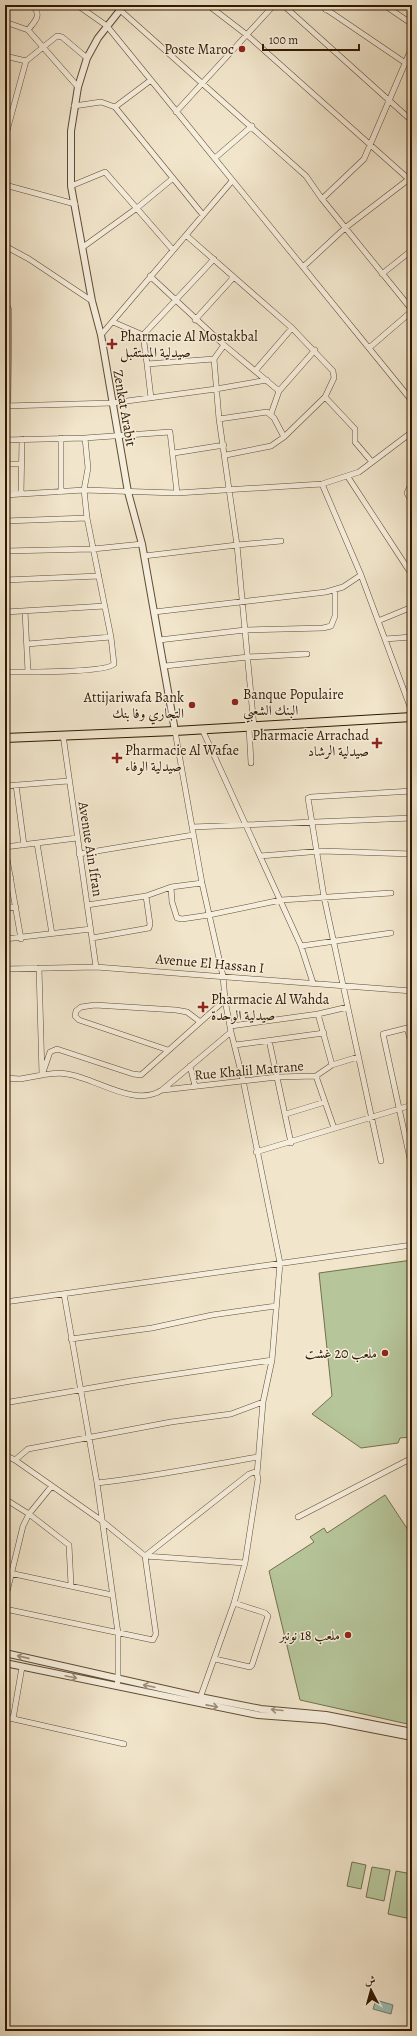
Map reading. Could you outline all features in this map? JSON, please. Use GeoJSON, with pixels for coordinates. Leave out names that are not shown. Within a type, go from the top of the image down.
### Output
{"type":"FeatureCollection","features":[{"type":"Feature","properties":{"kind":"main road"},"geometry":{"type":"LineString","coordinates":[[5,738],[252,727],[412,717]]}},
{"type":"Feature","properties":{"kind":"street"},"geometry":{"type":"LineString","coordinates":[[26,5],[35,8],[38,12],[38,18],[28,30]]}},
{"type":"Feature","properties":{"kind":"street"},"geometry":{"type":"LineString","coordinates":[[77,5],[84,7],[107,26],[412,402]]}},
{"type":"Feature","properties":{"kind":"street"},"geometry":{"type":"LineString","coordinates":[[208,5],[247,35],[410,181],[345,228],[303,267]]}},
{"type":"Feature","properties":{"kind":"street"},"geometry":{"type":"LineString","coordinates":[[176,112],[274,5]]}},
{"type":"Feature","properties":{"kind":"street"},"geometry":{"type":"LineString","coordinates":[[283,5],[412,121]]}},
{"type":"Feature","properties":{"kind":"street"},"geometry":{"type":"LineString","coordinates":[[320,5],[404,62]]}},
{"type":"Feature","properties":{"kind":"street"},"geometry":{"type":"LineString","coordinates":[[326,10],[330,5]]}},
{"type":"Feature","properties":{"kind":"street"},"geometry":{"type":"LineString","coordinates":[[384,5],[412,24]]}},
{"type":"Feature","properties":{"kind":"street"},"geometry":{"type":"LineString","coordinates":[[122,7],[202,84],[252,126],[306,176],[322,199],[412,310],[369,348]]}},
{"type":"Feature","properties":{"kind":"street","name":"Zenkat Arabit"},"geometry":{"type":"LineString","coordinates":[[122,7],[98,38],[87,58],[78,87],[74,106],[71,139],[71,186],[92,301],[101,335],[128,492],[142,544],[174,731]]}},
{"type":"Feature","properties":{"kind":"street"},"geometry":{"type":"LineString","coordinates":[[5,22],[28,30],[78,87]]}},
{"type":"Feature","properties":{"kind":"street"},"geometry":{"type":"LineString","coordinates":[[5,138],[26,61],[55,37],[59,36],[87,58]]}},
{"type":"Feature","properties":{"kind":"street"},"geometry":{"type":"LineString","coordinates":[[322,199],[364,159],[404,62],[412,47]]}},
{"type":"Feature","properties":{"kind":"street"},"geometry":{"type":"LineString","coordinates":[[5,56],[26,61]]}},
{"type":"Feature","properties":{"kind":"street"},"geometry":{"type":"LineString","coordinates":[[115,107],[151,80]]}},
{"type":"Feature","properties":{"kind":"street"},"geometry":{"type":"LineString","coordinates":[[74,106],[101,102],[115,107],[172,179],[203,215]]}},
{"type":"Feature","properties":{"kind":"street"},"geometry":{"type":"LineString","coordinates":[[215,158],[252,126]]}},
{"type":"Feature","properties":{"kind":"street"},"geometry":{"type":"LineString","coordinates":[[71,186],[106,172],[173,250]]}},
{"type":"Feature","properties":{"kind":"street"},"geometry":{"type":"LineString","coordinates":[[83,247],[137,208],[172,179]]}},
{"type":"Feature","properties":{"kind":"street"},"geometry":{"type":"LineString","coordinates":[[101,335],[150,276],[187,236],[232,180]]}},
{"type":"Feature","properties":{"kind":"street"},"geometry":{"type":"LineString","coordinates":[[5,185],[75,204]]}},
{"type":"Feature","properties":{"kind":"street"},"geometry":{"type":"LineString","coordinates":[[187,236],[214,259],[233,278],[292,328],[315,350],[333,371],[334,378],[325,397],[284,438],[271,446],[226,455]]}},
{"type":"Feature","properties":{"kind":"street"},"geometry":{"type":"LineString","coordinates":[[5,246],[29,259],[92,301]]}},
{"type":"Feature","properties":{"kind":"street"},"geometry":{"type":"LineString","coordinates":[[382,274],[412,250]]}},
{"type":"Feature","properties":{"kind":"street"},"geometry":{"type":"LineString","coordinates":[[143,335],[214,259]]}},
{"type":"Feature","properties":{"kind":"street"},"geometry":{"type":"LineString","coordinates":[[150,276],[195,320],[279,391]]}},
{"type":"Feature","properties":{"kind":"street"},"geometry":{"type":"LineString","coordinates":[[195,320],[233,278]]}},
{"type":"Feature","properties":{"kind":"street"},"geometry":{"type":"LineString","coordinates":[[5,302],[9,310],[6,406],[112,403],[216,389],[267,380]]}},
{"type":"Feature","properties":{"kind":"street"},"geometry":{"type":"LineString","coordinates":[[113,322],[143,335]]}},
{"type":"Feature","properties":{"kind":"street"},"geometry":{"type":"LineString","coordinates":[[255,371],[292,328]]}},
{"type":"Feature","properties":{"kind":"street"},"geometry":{"type":"LineString","coordinates":[[143,335],[148,364],[151,398]]}},
{"type":"Feature","properties":{"kind":"street"},"geometry":{"type":"LineString","coordinates":[[224,345],[214,360],[219,419],[226,455],[237,545],[248,657],[252,727],[251,763]]}},
{"type":"Feature","properties":{"kind":"street"},"geometry":{"type":"LineString","coordinates":[[271,414],[279,391],[315,350]]}},
{"type":"Feature","properties":{"kind":"street"},"geometry":{"type":"LineString","coordinates":[[148,364],[214,360]]}},
{"type":"Feature","properties":{"kind":"street"},"geometry":{"type":"LineString","coordinates":[[325,397],[355,429],[355,442],[372,462]]}},
{"type":"Feature","properties":{"kind":"street"},"geometry":{"type":"LineString","coordinates":[[219,419],[267,412],[271,414],[284,438]]}},
{"type":"Feature","properties":{"kind":"street"},"geometry":{"type":"LineString","coordinates":[[5,440],[85,438],[170,432],[174,453],[177,493]]}},
{"type":"Feature","properties":{"kind":"street"},"geometry":{"type":"LineString","coordinates":[[5,495],[84,490],[177,493],[322,484],[348,477],[359,472],[412,432]]}},
{"type":"Feature","properties":{"kind":"street"},"geometry":{"type":"LineString","coordinates":[[61,438],[61,492]]}},
{"type":"Feature","properties":{"kind":"street"},"geometry":{"type":"LineString","coordinates":[[5,672],[109,667],[113,665],[114,661],[111,637],[94,548],[86,518],[84,490],[88,468],[85,438]]}},
{"type":"Feature","properties":{"kind":"street"},"geometry":{"type":"LineString","coordinates":[[21,494],[22,439]]}},
{"type":"Feature","properties":{"kind":"street"},"geometry":{"type":"LineString","coordinates":[[174,453],[224,444]]}},
{"type":"Feature","properties":{"kind":"street"},"geometry":{"type":"LineString","coordinates":[[5,464],[22,464]]}},
{"type":"Feature","properties":{"kind":"street"},"geometry":{"type":"LineString","coordinates":[[348,477],[412,575]]}},
{"type":"Feature","properties":{"kind":"street"},"geometry":{"type":"LineString","coordinates":[[412,482],[407,492],[412,502]]}},
{"type":"Feature","properties":{"kind":"street"},"geometry":{"type":"LineString","coordinates":[[322,484],[361,575],[412,712]]}},
{"type":"Feature","properties":{"kind":"street"},"geometry":{"type":"LineString","coordinates":[[5,521],[86,518]]}},
{"type":"Feature","properties":{"kind":"street"},"geometry":{"type":"LineString","coordinates":[[144,556],[281,541]]}},
{"type":"Feature","properties":{"kind":"street"},"geometry":{"type":"LineString","coordinates":[[5,551],[94,548],[142,544]]}},
{"type":"Feature","properties":{"kind":"street"},"geometry":{"type":"LineString","coordinates":[[154,612],[309,596],[343,587],[361,575]]}},
{"type":"Feature","properties":{"kind":"street"},"geometry":{"type":"LineString","coordinates":[[5,580],[99,576]]}},
{"type":"Feature","properties":{"kind":"street"},"geometry":{"type":"LineString","coordinates":[[159,640],[245,630],[323,628],[331,626],[335,616],[335,590]]}},
{"type":"Feature","properties":{"kind":"street"},"geometry":{"type":"LineString","coordinates":[[5,612],[105,606]]}},
{"type":"Feature","properties":{"kind":"street"},"geometry":{"type":"LineString","coordinates":[[378,621],[412,607]]}},
{"type":"Feature","properties":{"kind":"street"},"geometry":{"type":"LineString","coordinates":[[25,611],[28,672]]}},
{"type":"Feature","properties":{"kind":"street"},"geometry":{"type":"LineString","coordinates":[[27,644],[111,637]]}},
{"type":"Feature","properties":{"kind":"street"},"geometry":{"type":"LineString","coordinates":[[385,639],[412,637]]}},
{"type":"Feature","properties":{"kind":"street"},"geometry":{"type":"LineString","coordinates":[[164,666],[248,657],[307,654]]}},
{"type":"Feature","properties":{"kind":"street"},"geometry":{"type":"LineString","coordinates":[[202,729],[301,946],[313,983]]}},
{"type":"Feature","properties":{"kind":"street"},"geometry":{"type":"LineString","coordinates":[[174,731],[202,883],[223,976],[225,1000],[231,1032],[243,1080],[256,1152],[280,1263],[272,1360],[263,1402],[258,1458],[258,1479],[245,1563],[234,1603],[199,1700]]}},
{"type":"Feature","properties":{"kind":"street","name":"Avenue Ain Ifran"},"geometry":{"type":"LineString","coordinates":[[63,735],[68,781],[96,967]]}},
{"type":"Feature","properties":{"kind":"street"},"geometry":{"type":"LineString","coordinates":[[5,786],[68,781]]}},
{"type":"Feature","properties":{"kind":"street"},"geometry":{"type":"LineString","coordinates":[[16,785],[24,845]]}},
{"type":"Feature","properties":{"kind":"street"},"geometry":{"type":"LineString","coordinates":[[381,1161],[324,897],[310,822],[308,800],[309,797],[412,791]]}},
{"type":"Feature","properties":{"kind":"street"},"geometry":{"type":"LineString","coordinates":[[192,827],[412,818]]}},
{"type":"Feature","properties":{"kind":"street"},"geometry":{"type":"LineString","coordinates":[[79,854],[193,836]]}},
{"type":"Feature","properties":{"kind":"street"},"geometry":{"type":"LineString","coordinates":[[21,939],[5,847],[77,838]]}},
{"type":"Feature","properties":{"kind":"street"},"geometry":{"type":"LineString","coordinates":[[37,843],[52,934]]}},
{"type":"Feature","properties":{"kind":"street"},"geometry":{"type":"LineString","coordinates":[[260,856],[315,852],[363,851],[412,854]]}},
{"type":"Feature","properties":{"kind":"street"},"geometry":{"type":"LineString","coordinates":[[5,878],[11,878]]}},
{"type":"Feature","properties":{"kind":"street"},"geometry":{"type":"LineString","coordinates":[[87,905],[146,896],[171,887],[202,883]]}},
{"type":"Feature","properties":{"kind":"street"},"geometry":{"type":"LineString","coordinates":[[171,887],[172,902],[177,918],[209,915],[280,900],[391,893]]}},
{"type":"Feature","properties":{"kind":"street"},"geometry":{"type":"LineString","coordinates":[[92,938],[149,928],[150,924],[146,896]]}},
{"type":"Feature","properties":{"kind":"street"},"geometry":{"type":"LineString","coordinates":[[5,908],[16,907]]}},
{"type":"Feature","properties":{"kind":"street"},"geometry":{"type":"LineString","coordinates":[[5,939],[21,939],[90,930]]}},
{"type":"Feature","properties":{"kind":"street"},"geometry":{"type":"LineString","coordinates":[[301,946],[391,933]]}},
{"type":"Feature","properties":{"kind":"street","name":"Avenue El Hassan I"},"geometry":{"type":"LineString","coordinates":[[5,969],[96,967],[412,991]]}},
{"type":"Feature","properties":{"kind":"street"},"geometry":{"type":"LineString","coordinates":[[39,968],[42,1075]]}},
{"type":"Feature","properties":{"kind":"street"},"geometry":{"type":"LineString","coordinates":[[42,1075],[50,1052],[57,1050],[137,1076],[144,1073],[199,1021],[225,1000]]}},
{"type":"Feature","properties":{"kind":"street"},"geometry":{"type":"LineString","coordinates":[[168,1050],[79,1020],[75,1016],[76,1011],[81,1007],[95,1005],[176,1010],[187,1012],[199,1021]]}},
{"type":"Feature","properties":{"kind":"street"},"geometry":{"type":"LineString","coordinates":[[231,1026],[318,1014],[348,1007]]}},
{"type":"Feature","properties":{"kind":"street"},"geometry":{"type":"LineString","coordinates":[[318,1014],[332,1065]]}},
{"type":"Feature","properties":{"kind":"street"},"geometry":{"type":"LineString","coordinates":[[412,1046],[407,1028],[383,1034],[398,1109],[412,1168]]}},
{"type":"Feature","properties":{"kind":"street"},"geometry":{"type":"LineString","coordinates":[[5,1078],[67,1074],[143,1097],[155,1095],[231,1032]]}},
{"type":"Feature","properties":{"kind":"street"},"geometry":{"type":"LineString","coordinates":[[235,1045],[324,1033]]}},
{"type":"Feature","properties":{"kind":"street"},"geometry":{"type":"LineString","coordinates":[[269,1040],[291,1143]]}},
{"type":"Feature","properties":{"kind":"street","name":"Rue Khalil Matrane"},"geometry":{"type":"LineString","coordinates":[[162,1090],[277,1076],[316,1076],[332,1065],[358,1057]]}},
{"type":"Feature","properties":{"kind":"street"},"geometry":{"type":"LineString","coordinates":[[190,1066],[196,1086]]}},
{"type":"Feature","properties":{"kind":"street"},"geometry":{"type":"LineString","coordinates":[[316,1076],[334,1128]]}},
{"type":"Feature","properties":{"kind":"street"},"geometry":{"type":"LineString","coordinates":[[286,1114],[325,1102]]}},
{"type":"Feature","properties":{"kind":"street"},"geometry":{"type":"LineString","coordinates":[[256,1152],[291,1143],[334,1128],[412,1105]]}},
{"type":"Feature","properties":{"kind":"street"},"geometry":{"type":"LineString","coordinates":[[5,1302],[412,1245]]}},
{"type":"Feature","properties":{"kind":"street"},"geometry":{"type":"LineString","coordinates":[[64,1294],[97,1482],[118,1633],[117,1686]]}},
{"type":"Feature","properties":{"kind":"street"},"geometry":{"type":"LineString","coordinates":[[71,1339],[152,1328],[212,1315],[276,1306]]}},
{"type":"Feature","properties":{"kind":"street"},"geometry":{"type":"LineString","coordinates":[[10,1402],[272,1360]]}},
{"type":"Feature","properties":{"kind":"street"},"geometry":{"type":"LineString","coordinates":[[15,1460],[28,1449],[171,1422],[231,1414],[263,1402]]}},
{"type":"Feature","properties":{"kind":"street"},"geometry":{"type":"LineString","coordinates":[[5,1455],[15,1460],[51,1487],[102,1520],[145,1556],[245,1563]]}},
{"type":"Feature","properties":{"kind":"street"},"geometry":{"type":"LineString","coordinates":[[97,1482],[148,1476],[200,1466],[258,1458]]}},
{"type":"Feature","properties":{"kind":"street"},"geometry":{"type":"LineString","coordinates":[[298,1518],[412,1458]]}},
{"type":"Feature","properties":{"kind":"street"},"geometry":{"type":"LineString","coordinates":[[145,1556],[249,1474],[255,1472],[257,1474]]}},
{"type":"Feature","properties":{"kind":"street"},"geometry":{"type":"LineString","coordinates":[[5,1600],[23,1526],[29,1514],[51,1487]]}},
{"type":"Feature","properties":{"kind":"street"},"geometry":{"type":"LineString","coordinates":[[5,1500],[29,1514],[69,1545],[71,1585]]}},
{"type":"Feature","properties":{"kind":"street"},"geometry":{"type":"LineString","coordinates":[[5,1610],[151,1640],[156,1637],[145,1556]]}},
{"type":"Feature","properties":{"kind":"street"},"geometry":{"type":"LineString","coordinates":[[5,1572],[112,1595]]}},
{"type":"Feature","properties":{"kind":"street"},"geometry":{"type":"LineString","coordinates":[[214,1659],[250,1667],[252,1665],[268,1616],[265,1613],[234,1603]]}},
{"type":"Feature","properties":{"kind":"street"},"geometry":{"type":"LineString","coordinates":[[5,1653],[118,1679],[258,1715],[325,1720],[412,1737]]}},
{"type":"Feature","properties":{"kind":"street"},"geometry":{"type":"LineString","coordinates":[[5,1663],[117,1686],[199,1700],[261,1709],[326,1715],[412,1732]]}},
{"type":"Feature","properties":{"kind":"street"},"geometry":{"type":"LineString","coordinates":[[13,1719],[22,1667]]}},
{"type":"Feature","properties":{"kind":"street"},"geometry":{"type":"LineString","coordinates":[[5,1717],[124,1744]]}},
{"type":"Feature","properties":{"kind":"green space"},"geometry":{"type":"Polygon","coordinates":[[[412,1260],[412,1437],[400,1438],[398,1443],[361,1448],[312,1414],[332,1396],[319,1273],[412,1260]]]}},
{"type":"Feature","properties":{"kind":"green space","name":"ملعب 18 نونبر"},"geometry":{"type":"Polygon","coordinates":[[[385,1495],[412,1536],[412,1725],[300,1700],[269,1571],[314,1542],[310,1537],[324,1528],[327,1533],[385,1495]]]}},
{"type":"Feature","properties":{"kind":"green space"},"geometry":{"type":"Polygon","coordinates":[[[352,1862],[366,1865],[361,1889],[347,1886],[352,1862]]]}},
{"type":"Feature","properties":{"kind":"green space"},"geometry":{"type":"Polygon","coordinates":[[[372,1867],[390,1870],[384,1901],[366,1897],[372,1867]]]}},
{"type":"Feature","properties":{"kind":"green space"},"geometry":{"type":"Polygon","coordinates":[[[396,1871],[412,1874],[411,1919],[388,1914],[396,1871]]]}},
{"type":"Feature","properties":{"kind":"water"},"geometry":{"type":"Polygon","coordinates":[[[376,2000],[393,2005],[391,2014],[373,2009],[376,2000]]]}},
{"type":"Feature","properties":{"kind":"place","name":"Poste Maroc"},"geometry":{"type":"Point","coordinates":[242,49]}},
{"type":"Feature","properties":{"kind":"place","name":"Pharmacie Al Mostakbal صيدلية المستقبل"},"geometry":{"type":"Point","coordinates":[112,344]}},
{"type":"Feature","properties":{"kind":"place","name":"Banque Populaire البنك الشعبي"},"geometry":{"type":"Point","coordinates":[235,702]}},
{"type":"Feature","properties":{"kind":"place","name":"Attijariwafa Bank التجاري وفا بنك"},"geometry":{"type":"Point","coordinates":[192,705]}},
{"type":"Feature","properties":{"kind":"place","name":"Pharmacie Arrachad صيدلية الرشاد"},"geometry":{"type":"Point","coordinates":[377,743]}},
{"type":"Feature","properties":{"kind":"place","name":"Pharmacie Al Wafae صيدلية الوفاء"},"geometry":{"type":"Point","coordinates":[117,758]}},
{"type":"Feature","properties":{"kind":"place","name":"Pharmacie Al Wahda صيدلية الوحدة"},"geometry":{"type":"Point","coordinates":[203,1007]}},
{"type":"Feature","properties":{"kind":"place","name":"ملعب 20 غشت"},"geometry":{"type":"Point","coordinates":[385,1353]}},
{"type":"Feature","properties":{"kind":"place","name":"ملعب 18 نونبر"},"geometry":{"type":"Point","coordinates":[348,1635]}}]}
